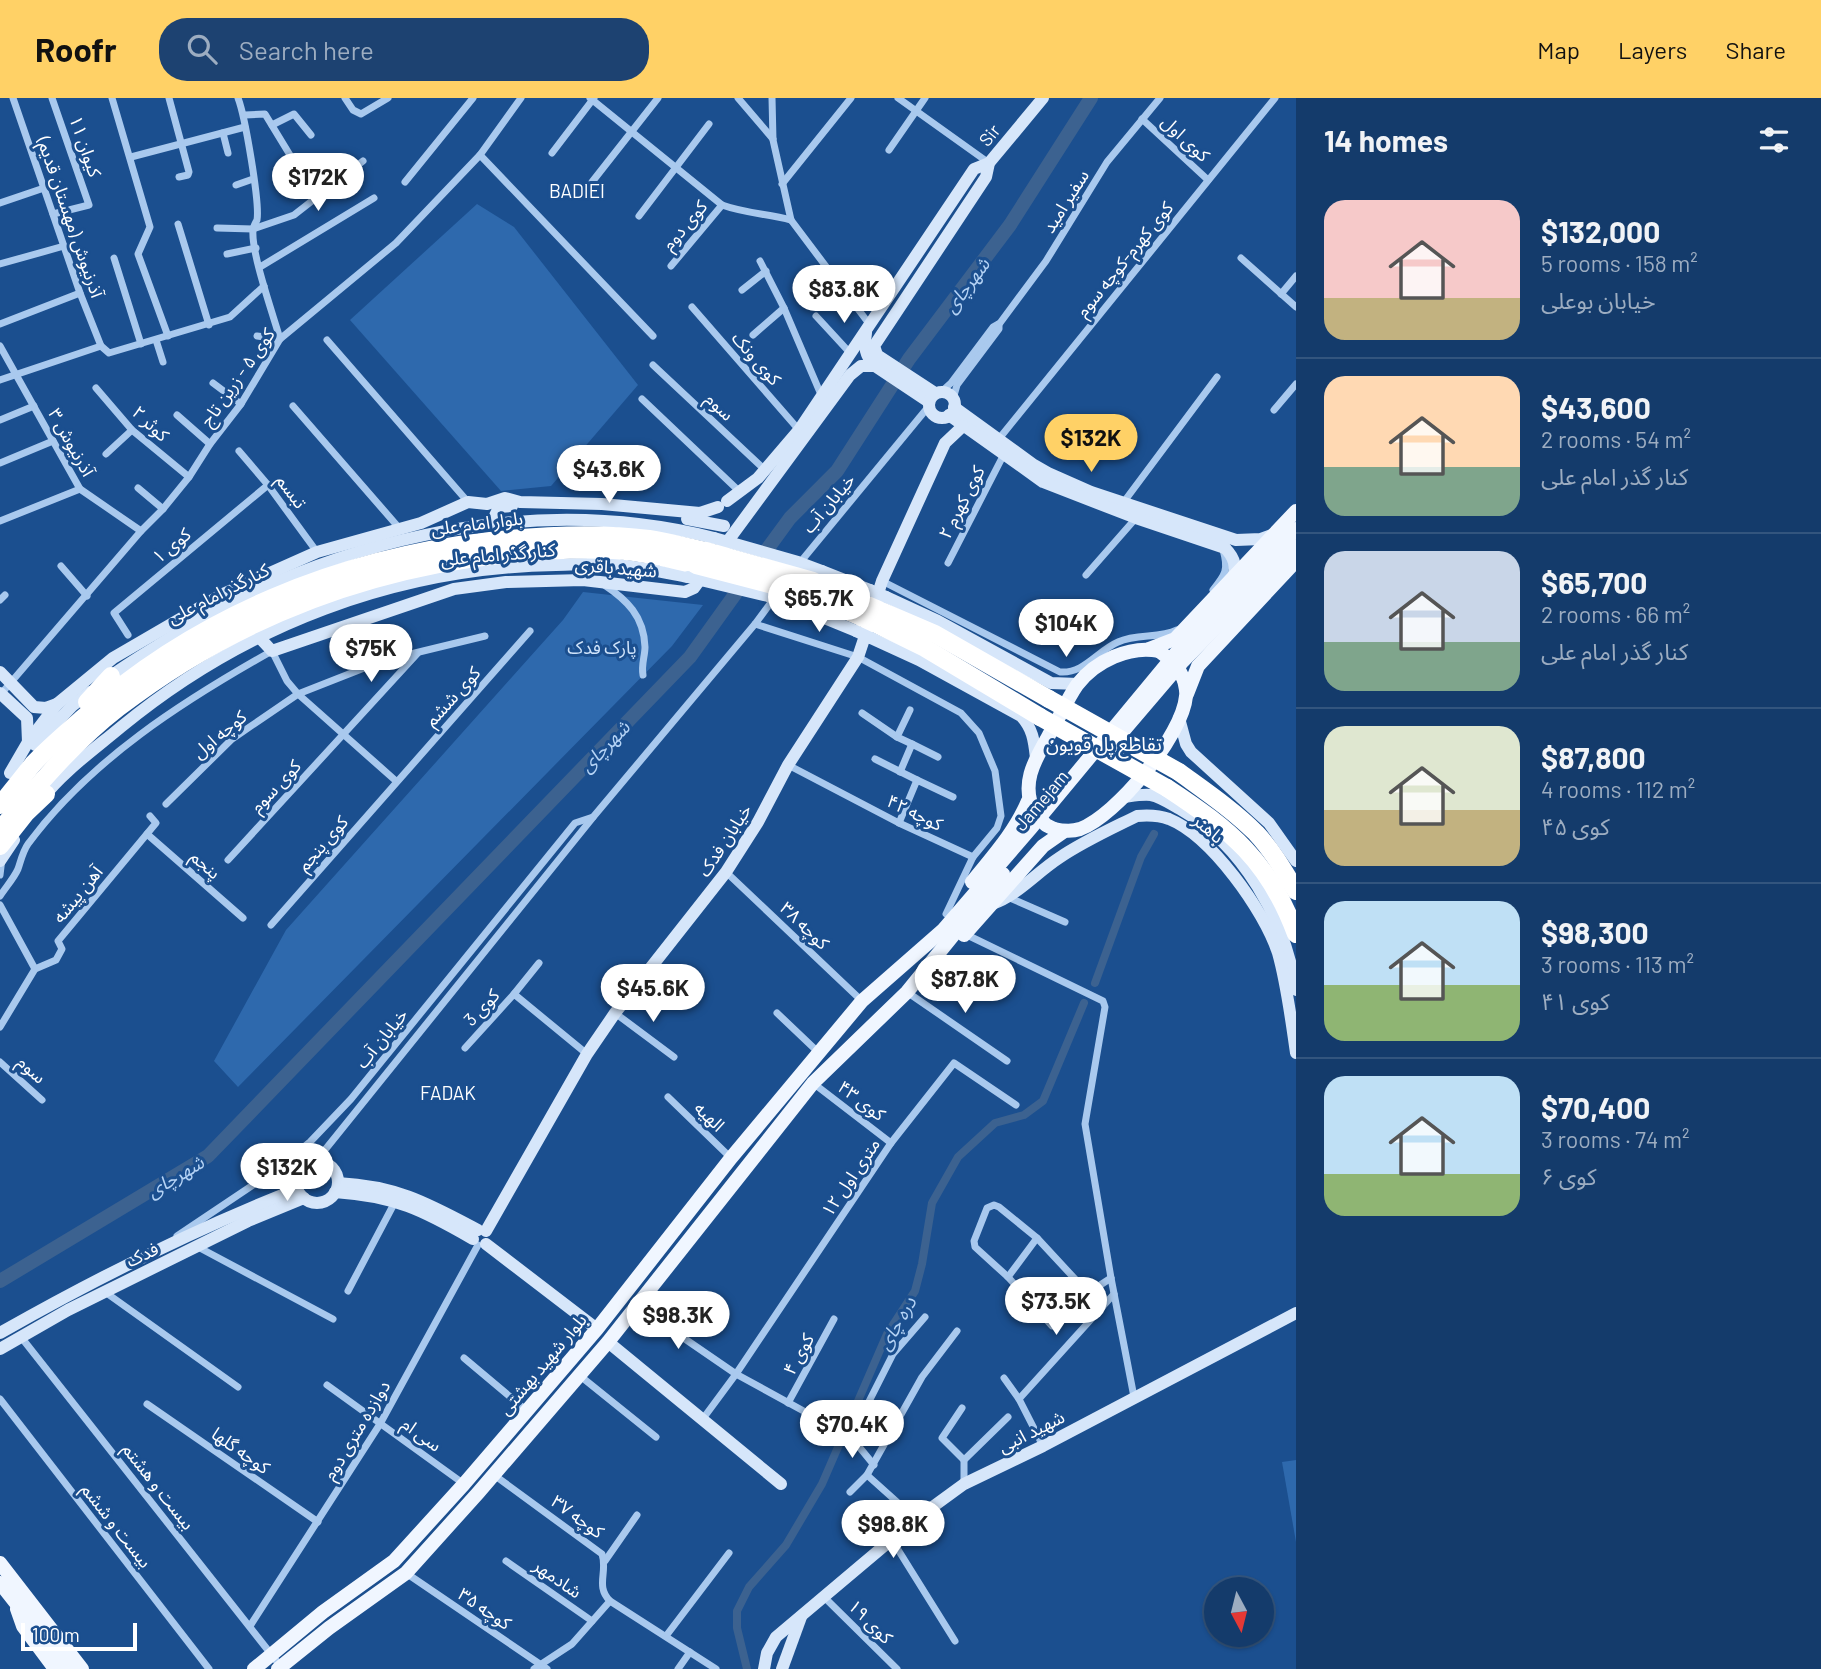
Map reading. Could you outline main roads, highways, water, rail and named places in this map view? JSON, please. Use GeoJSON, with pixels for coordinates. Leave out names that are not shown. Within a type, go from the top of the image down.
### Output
{"type":"FeatureCollection","features":[{"type":"Feature","properties":{"kind":"highway","name":"بلوار امام علی"},"geometry":{"type":"LineString","coordinates":[[0,806],[35,763],[101,702],[133,677],[219,623],[267,599],[325,577],[394,556],[454,545],[554,535],[650,539],[697,559]]}},
{"type":"Feature","properties":{"kind":"highway","name":"بلوار امام علی"},"geometry":{"type":"LineString","coordinates":[[0,830],[46,775],[116,709],[173,668],[240,629],[331,592],[396,572],[459,559],[554,550],[597,550],[697,559],[809,588],[870,614],[935,634],[1179,772],[1256,834],[1296,891]]}},
{"type":"Feature","properties":{"kind":"highway","name":"بلوار امام علی"},"geometry":{"type":"LineString","coordinates":[[870,614],[1040,717],[1167,788],[1214,819],[1245,846],[1270,880],[1286,907],[1296,934]]}},
{"type":"Feature","properties":{"kind":"highway"},"geometry":{"type":"LineString","coordinates":[[35,763],[55,734],[111,676]]}},
{"type":"Feature","properties":{"kind":"highway"},"geometry":{"type":"LineString","coordinates":[[1,855],[26,813],[46,794]]}},
{"type":"Feature","properties":{"kind":"main road"},"geometry":{"type":"LineString","coordinates":[[1293,520],[1272,535],[1175,639],[1154,650],[1126,651],[1107,661],[1078,684],[1036,758],[1027,785],[1031,807],[1046,825],[1058,830],[1077,831],[1124,797],[1162,749],[1179,718],[1198,666],[1296,562]]}},
{"type":"Feature","properties":{"kind":"main road","name":"Jamejam"},"geometry":{"type":"LineString","coordinates":[[907,992],[945,936],[1031,828],[1176,653],[1293,520]]}},
{"type":"Feature","properties":{"kind":"main road","name":"Jamejam"},"geometry":{"type":"LineString","coordinates":[[945,936],[1183,661],[1296,546]]}},
{"type":"Feature","properties":{"kind":"main road"},"geometry":{"type":"LineString","coordinates":[[1154,650],[1176,664],[1184,680],[1186,695]]}},
{"type":"Feature","properties":{"kind":"main road"},"geometry":{"type":"LineString","coordinates":[[1031,807],[946,914],[945,936],[965,934],[1058,830]]}},
{"type":"Feature","properties":{"kind":"main road","name":"بلوار شهید بهشتی"},"geometry":{"type":"LineString","coordinates":[[278,1665],[323,1612],[394,1561],[464,1484],[597,1328],[731,1158],[862,1001],[945,936]]}},
{"type":"Feature","properties":{"kind":"main road","name":"بلوار شهید بهشتی"},"geometry":{"type":"LineString","coordinates":[[254,1669],[278,1665],[405,1573],[608,1342],[813,1083],[907,992]]}},
{"type":"Feature","properties":{"kind":"main road"},"geometry":{"type":"LineString","coordinates":[[464,1484],[478,1493]]}},
{"type":"Feature","properties":{"kind":"main road"},"geometry":{"type":"LineString","coordinates":[[0,1563],[23,1626],[55,1669]]}},
{"type":"Feature","properties":{"kind":"main road"},"geometry":{"type":"LineString","coordinates":[[7,1583],[82,1669]]}},
{"type":"Feature","properties":{"kind":"main road"},"geometry":{"type":"LineString","coordinates":[[7,1583],[49,1612],[94,1669]]}},
{"type":"Feature","properties":{"kind":"main road"},"geometry":{"type":"LineString","coordinates":[[13,1598],[68,1669]]}},
{"type":"Feature","properties":{"kind":"waterway","name":"شهرچای"},"geometry":{"type":"LineString","coordinates":[[758,562],[790,518],[837,471],[909,359],[1010,225],[1091,98]]}},
{"type":"Feature","properties":{"kind":"waterway","name":"شهرچای"},"geometry":{"type":"LineString","coordinates":[[0,1281],[208,1156],[690,657],[746,579]]}},
{"type":"Feature","properties":{"kind":"waterway","name":"دره چای"},"geometry":{"type":"LineString","coordinates":[[1095,983],[1141,857],[1154,834]]}},
{"type":"Feature","properties":{"kind":"waterway","name":"دره چای"},"geometry":{"type":"LineString","coordinates":[[747,1669],[737,1628],[737,1611],[749,1587],[786,1545],[822,1484],[887,1334],[915,1291],[932,1203],[958,1157],[995,1123],[1024,1115],[1043,1101],[1084,1003]]}},
{"type":"Feature","properties":{"kind":"district","name":"BADIEI"},"geometry":{"type":"Point","coordinates":[577,190]}},
{"type":"Feature","properties":{"kind":"district","name":"تقاطع پل قویون"},"geometry":{"type":"Point","coordinates":[1104,743]}},
{"type":"Feature","properties":{"kind":"district","name":"FADAK"},"geometry":{"type":"Point","coordinates":[448,1092]}},
{"type":"Feature","properties":{"kind":"park label","name":"پارک فدک"},"geometry":{"type":"Point","coordinates":[602,647]}}]}
